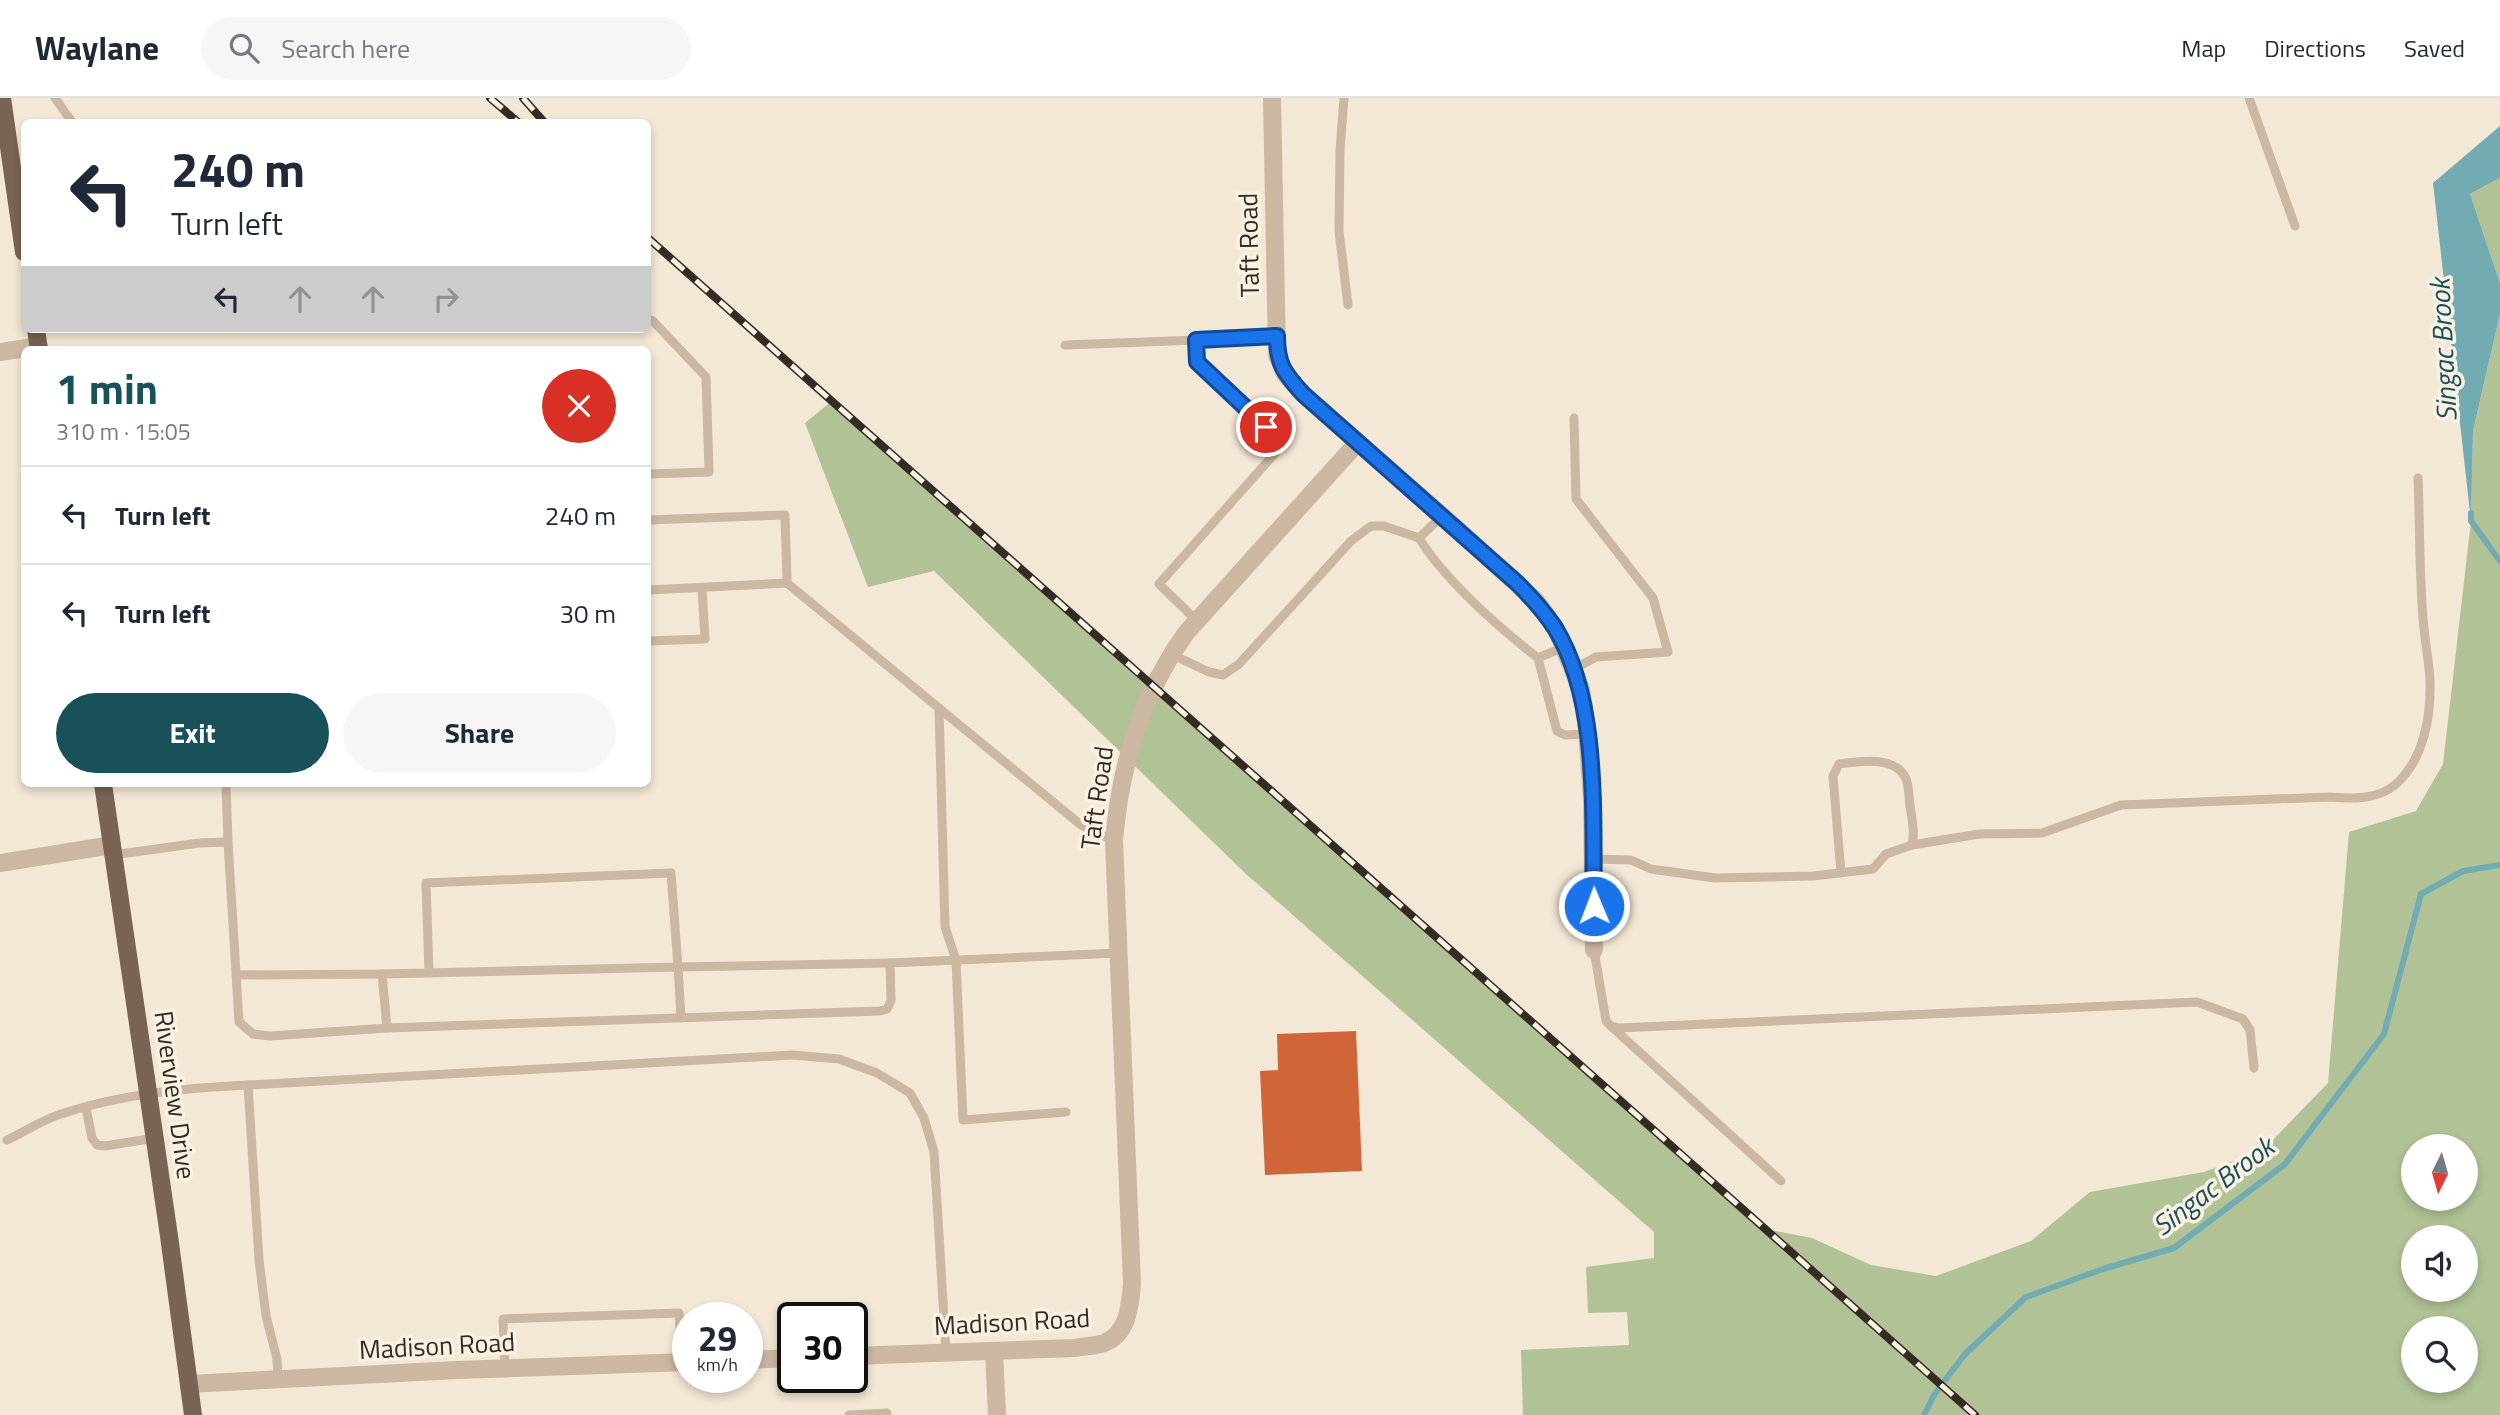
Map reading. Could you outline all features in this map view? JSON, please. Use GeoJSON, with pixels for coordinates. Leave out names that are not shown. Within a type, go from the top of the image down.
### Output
{"type":"FeatureCollection","features":[{"type":"Feature","properties":{"kind":"main road"},"geometry":{"type":"LineString","coordinates":[[2,98],[21,225]]}},
{"type":"Feature","properties":{"kind":"main road","name":"Riverview Drive"},"geometry":{"type":"LineString","coordinates":[[103,787],[193,1415]]}},
{"type":"Feature","properties":{"kind":"street","name":"Taft Road"},"geometry":{"type":"LineString","coordinates":[[1272,98],[1277,355],[1284,374],[1303,394],[1537,602],[1556,629],[1581,689],[1587,734],[1592,799],[1594,950]]}},
{"type":"Feature","properties":{"kind":"street"},"geometry":{"type":"LineString","coordinates":[[0,352],[21,346]]}},
{"type":"Feature","properties":{"kind":"street","name":"Taft Road"},"geometry":{"type":"LineString","coordinates":[[1130,1240],[1114,841],[1123,773],[1132,736],[1171,654],[1197,621],[1358,442]]}},
{"type":"Feature","properties":{"kind":"street"},"geometry":{"type":"LineString","coordinates":[[0,863],[113,850]]}},
{"type":"Feature","properties":{"kind":"street","name":"Madison Road"},"geometry":{"type":"LineString","coordinates":[[868,1355],[1075,1348],[1105,1343],[1122,1329],[1130,1308],[1130,1240]]}},
{"type":"Feature","properties":{"kind":"street"},"geometry":{"type":"LineString","coordinates":[[994,1351],[997,1415]]}},
{"type":"Feature","properties":{"kind":"street","name":"Madison Road"},"geometry":{"type":"LineString","coordinates":[[189,1384],[672,1362]]}},
{"type":"Feature","properties":{"kind":"lane"},"geometry":{"type":"LineString","coordinates":[[55,98],[70,119]]}},
{"type":"Feature","properties":{"kind":"lane"},"geometry":{"type":"LineString","coordinates":[[1344,98],[1339,231],[1348,305]]}},
{"type":"Feature","properties":{"kind":"lane"},"geometry":{"type":"LineString","coordinates":[[2249,98],[2295,226]]}},
{"type":"Feature","properties":{"kind":"lane"},"geometry":{"type":"LineString","coordinates":[[651,320],[706,377],[709,472],[651,474]]}},
{"type":"Feature","properties":{"kind":"lane"},"geometry":{"type":"LineString","coordinates":[[1065,345],[1277,336]]}},
{"type":"Feature","properties":{"kind":"lane"},"geometry":{"type":"LineString","coordinates":[[1196,340],[1197,362],[1283,444],[1159,584],[1197,621]]}},
{"type":"Feature","properties":{"kind":"lane"},"geometry":{"type":"LineString","coordinates":[[1574,418],[1576,499],[1653,598],[1668,652],[1596,657],[1574,669]]}},
{"type":"Feature","properties":{"kind":"lane"},"geometry":{"type":"LineString","coordinates":[[1593,859],[1631,860],[1651,869],[1715,878],[1814,876],[1873,869],[1886,854],[1912,845],[1979,834],[2042,833],[2121,805],[2330,797],[2353,800],[2375,795],[2395,786],[2425,734],[2430,705],[2423,618],[2418,478]]}},
{"type":"Feature","properties":{"kind":"lane"},"geometry":{"type":"LineString","coordinates":[[651,520],[785,515],[787,583]]}},
{"type":"Feature","properties":{"kind":"lane"},"geometry":{"type":"LineString","coordinates":[[1419,538],[1442,516]]}},
{"type":"Feature","properties":{"kind":"lane"},"geometry":{"type":"LineString","coordinates":[[1171,654],[1209,672],[1223,675],[1239,664],[1351,541],[1371,526],[1384,526],[1419,538],[1432,559],[1485,612],[1538,658],[1557,731],[1565,735],[1587,734]]}},
{"type":"Feature","properties":{"kind":"lane"},"geometry":{"type":"LineString","coordinates":[[651,590],[787,583],[1081,825],[1114,841]]}},
{"type":"Feature","properties":{"kind":"lane"},"geometry":{"type":"LineString","coordinates":[[651,641],[705,639],[702,588]]}},
{"type":"Feature","properties":{"kind":"lane"},"geometry":{"type":"LineString","coordinates":[[1538,658],[1564,647]]}},
{"type":"Feature","properties":{"kind":"lane"},"geometry":{"type":"LineString","coordinates":[[939,708],[946,927],[956,960],[963,1120],[1066,1112]]}},
{"type":"Feature","properties":{"kind":"lane"},"geometry":{"type":"LineString","coordinates":[[1841,873],[1833,776],[1839,764],[1878,762],[1902,772],[1906,780],[1913,824],[1912,845]]}},
{"type":"Feature","properties":{"kind":"lane"},"geometry":{"type":"LineString","coordinates":[[226,787],[239,1022],[253,1034],[270,1036],[387,1028],[880,1011],[887,1009],[891,1001],[890,963]]}},
{"type":"Feature","properties":{"kind":"lane"},"geometry":{"type":"LineString","coordinates":[[113,850],[228,842]]}},
{"type":"Feature","properties":{"kind":"lane"},"geometry":{"type":"LineString","coordinates":[[429,972],[426,883],[671,873],[681,1018]]}},
{"type":"Feature","properties":{"kind":"lane"},"geometry":{"type":"LineString","coordinates":[[1594,950],[1606,1021],[1781,1181]]}},
{"type":"Feature","properties":{"kind":"lane"},"geometry":{"type":"LineString","coordinates":[[236,975],[890,963],[1119,953]]}},
{"type":"Feature","properties":{"kind":"lane"},"geometry":{"type":"LineString","coordinates":[[382,974],[387,1028]]}},
{"type":"Feature","properties":{"kind":"lane"},"geometry":{"type":"LineString","coordinates":[[1611,1027],[2197,1002],[2243,1019],[2250,1030],[2254,1068]]}},
{"type":"Feature","properties":{"kind":"lane"},"geometry":{"type":"LineString","coordinates":[[7,1140],[59,1115],[186,1088],[793,1055],[839,1059],[877,1073],[910,1093],[924,1118],[934,1152],[946,1352]]}},
{"type":"Feature","properties":{"kind":"lane"},"geometry":{"type":"LineString","coordinates":[[248,1085],[259,1259],[266,1316],[277,1359],[278,1380]]}},
{"type":"Feature","properties":{"kind":"lane"},"geometry":{"type":"LineString","coordinates":[[86,1108],[89,1129],[97,1145],[155,1138]]}},
{"type":"Feature","properties":{"kind":"lane"},"geometry":{"type":"LineString","coordinates":[[505,1368],[503,1320],[672,1313]]}},
{"type":"Feature","properties":{"kind":"lane"},"geometry":{"type":"LineString","coordinates":[[849,1415],[887,1413]]}},
{"type":"Feature","properties":{"kind":"green space"},"geometry":{"type":"Polygon","coordinates":[[[2500,178],[2500,283],[2470,194],[2500,178]]]}},
{"type":"Feature","properties":{"kind":"green space"},"geometry":{"type":"Polygon","coordinates":[[[2500,314],[2500,1415],[1523,1415],[1521,1350],[1629,1345],[1627,1312],[1588,1313],[1586,1267],[1654,1258],[1654,1232],[1246,874],[934,571],[868,587],[805,423],[833,400],[1770,1230],[1812,1238],[1871,1265],[1936,1276],[2031,1241],[2090,1192],[2204,1172],[2263,1150],[2328,1083],[2349,832],[2416,811],[2443,764],[2471,521],[2473,431],[2500,314]]]}},
{"type":"Feature","properties":{"kind":"water"},"geometry":{"type":"Polygon","coordinates":[[[2500,126],[2500,178],[2470,194],[2500,283],[2500,314],[2473,431],[2471,521],[2433,183],[2500,126]]]}},
{"type":"Feature","properties":{"kind":"building"},"geometry":{"type":"Polygon","coordinates":[[[1356,1031],[1362,1171],[1265,1175],[1260,1071],[1278,1070],[1277,1034],[1356,1031]]]}},
{"type":"Feature","properties":{"kind":"waterway","name":"Singac Brook"},"geometry":{"type":"LineString","coordinates":[[2471,513],[2471,521],[2500,561]]}},
{"type":"Feature","properties":{"kind":"waterway","name":"Singac Brook"},"geometry":{"type":"LineString","coordinates":[[1924,1415],[1934,1395],[1965,1354],[2026,1297],[2103,1269],[2174,1248],[2285,1164],[2384,1034],[2421,894],[2463,871],[2500,865]]}},
{"type":"Feature","properties":{"kind":"railway"},"geometry":{"type":"LineString","coordinates":[[490,98],[514,119]]}},
{"type":"Feature","properties":{"kind":"railway"},"geometry":{"type":"LineString","coordinates":[[523,98],[541,119]]}},
{"type":"Feature","properties":{"kind":"railway"},"geometry":{"type":"LineString","coordinates":[[651,241],[1975,1415]]}},
{"type":"Feature","properties":{"kind":"route"},"geometry":{"type":"LineString","coordinates":[[1266,427],[1197,362],[1196,340],[1277,336],[1277,355],[1284,374],[1303,394],[1517,583],[1537,602],[1556,629],[1581,689],[1587,729],[1592,799],[1594,906]]}}]}
